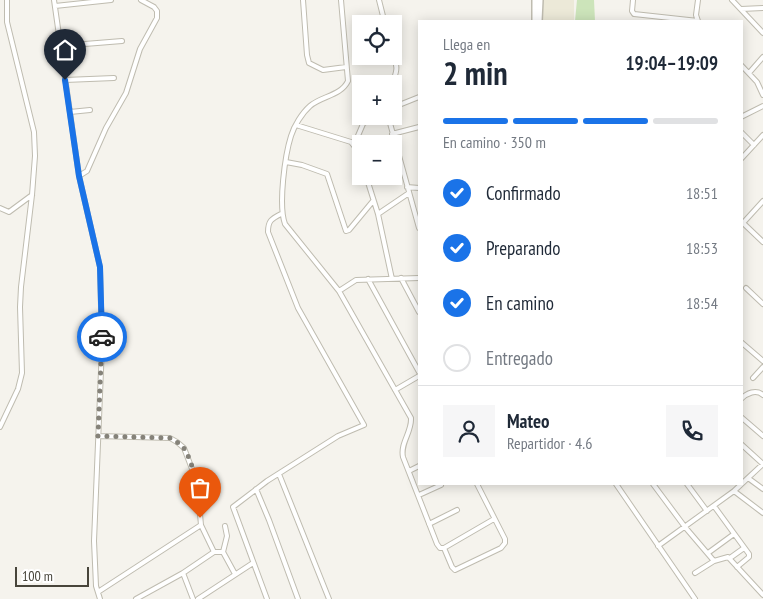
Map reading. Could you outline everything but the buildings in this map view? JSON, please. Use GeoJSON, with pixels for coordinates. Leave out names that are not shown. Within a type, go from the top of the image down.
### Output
{"type":"FeatureCollection","features":[{"type":"Feature","properties":{"kind":"street"},"geometry":{"type":"LineString","coordinates":[[0,427],[18,389],[22,373],[21,287],[35,156],[34,132],[7,22],[7,0]]}},
{"type":"Feature","properties":{"kind":"street"},"geometry":{"type":"LineString","coordinates":[[54,0],[79,176],[100,267],[102,346],[94,541],[96,586],[100,599]]}},
{"type":"Feature","properties":{"kind":"street"},"geometry":{"type":"LineString","coordinates":[[54,6],[111,0]]}},
{"type":"Feature","properties":{"kind":"street"},"geometry":{"type":"LineString","coordinates":[[79,176],[87,171],[106,128],[126,93],[140,49],[158,18],[154,7],[141,0]]}},
{"type":"Feature","properties":{"kind":"street"},"geometry":{"type":"LineString","coordinates":[[303,0],[309,63],[324,70],[346,68]]}},
{"type":"Feature","properties":{"kind":"street"},"geometry":{"type":"LineString","coordinates":[[341,0],[346,68],[349,78],[344,87],[310,106],[296,125],[286,162],[281,214],[285,224],[339,290],[412,420],[402,451],[438,546],[444,548],[494,519]]}},
{"type":"Feature","properties":{"kind":"street"},"geometry":{"type":"LineString","coordinates":[[379,0],[383,15]]}},
{"type":"Feature","properties":{"kind":"street"},"geometry":{"type":"LineString","coordinates":[[535,0],[535,20]]}},
{"type":"Feature","properties":{"kind":"street"},"geometry":{"type":"LineString","coordinates":[[539,20],[540,0]]}},
{"type":"Feature","properties":{"kind":"street"},"geometry":{"type":"LineString","coordinates":[[633,0],[632,11],[634,14],[689,20]]}},
{"type":"Feature","properties":{"kind":"street"},"geometry":{"type":"LineString","coordinates":[[698,0],[696,15],[698,20]]}},
{"type":"Feature","properties":{"kind":"street"},"geometry":{"type":"LineString","coordinates":[[732,0],[763,33]]}},
{"type":"Feature","properties":{"kind":"street"},"geometry":{"type":"LineString","coordinates":[[741,9],[763,8]]}},
{"type":"Feature","properties":{"kind":"street"},"geometry":{"type":"LineString","coordinates":[[60,46],[122,40]]}},
{"type":"Feature","properties":{"kind":"street"},"geometry":{"type":"LineString","coordinates":[[748,73],[763,58]]}},
{"type":"Feature","properties":{"kind":"street"},"geometry":{"type":"LineString","coordinates":[[743,67],[757,82],[763,95]]}},
{"type":"Feature","properties":{"kind":"street"},"geometry":{"type":"LineString","coordinates":[[65,80],[114,78]]}},
{"type":"Feature","properties":{"kind":"street"},"geometry":{"type":"LineString","coordinates":[[402,104],[418,97]]}},
{"type":"Feature","properties":{"kind":"street"},"geometry":{"type":"LineString","coordinates":[[743,116],[763,106]]}},
{"type":"Feature","properties":{"kind":"street"},"geometry":{"type":"LineString","coordinates":[[70,112],[90,110]]}},
{"type":"Feature","properties":{"kind":"street"},"geometry":{"type":"LineString","coordinates":[[296,125],[352,143]]}},
{"type":"Feature","properties":{"kind":"street"},"geometry":{"type":"LineString","coordinates":[[390,125],[418,224]]}},
{"type":"Feature","properties":{"kind":"street"},"geometry":{"type":"LineString","coordinates":[[392,134],[418,127]]}},
{"type":"Feature","properties":{"kind":"street"},"geometry":{"type":"LineString","coordinates":[[743,134],[754,145]]}},
{"type":"Feature","properties":{"kind":"street"},"geometry":{"type":"LineString","coordinates":[[743,157],[763,135]]}},
{"type":"Feature","properties":{"kind":"street"},"geometry":{"type":"LineString","coordinates":[[286,162],[302,165],[327,174],[346,231],[373,201]]}},
{"type":"Feature","properties":{"kind":"street"},"geometry":{"type":"LineString","coordinates":[[369,185],[378,214],[392,278]]}},
{"type":"Feature","properties":{"kind":"street"},"geometry":{"type":"LineString","coordinates":[[407,187],[418,188]]}},
{"type":"Feature","properties":{"kind":"street"},"geometry":{"type":"LineString","coordinates":[[378,214],[409,193]]}},
{"type":"Feature","properties":{"kind":"street"},"geometry":{"type":"LineString","coordinates":[[0,208],[9,212],[32,194]]}},
{"type":"Feature","properties":{"kind":"street"},"geometry":{"type":"LineString","coordinates":[[743,221],[763,201]]}},
{"type":"Feature","properties":{"kind":"street"},"geometry":{"type":"LineString","coordinates":[[267,599],[233,507],[279,474],[338,436],[364,425],[298,308],[268,232],[270,220],[281,214]]}},
{"type":"Feature","properties":{"kind":"street"},"geometry":{"type":"LineString","coordinates":[[743,223],[763,242]]}},
{"type":"Feature","properties":{"kind":"street"},"geometry":{"type":"LineString","coordinates":[[401,278],[418,310]]}},
{"type":"Feature","properties":{"kind":"street"},"geometry":{"type":"LineString","coordinates":[[339,290],[356,280],[418,278]]}},
{"type":"Feature","properties":{"kind":"street"},"geometry":{"type":"LineString","coordinates":[[368,279],[418,370]]}},
{"type":"Feature","properties":{"kind":"street"},"geometry":{"type":"LineString","coordinates":[[746,288],[763,304]]}},
{"type":"Feature","properties":{"kind":"street"},"geometry":{"type":"LineString","coordinates":[[743,344],[763,361]]}},
{"type":"Feature","properties":{"kind":"street"},"geometry":{"type":"LineString","coordinates":[[753,378],[763,367]]}},
{"type":"Feature","properties":{"kind":"street"},"geometry":{"type":"LineString","coordinates":[[395,390],[418,377]]}},
{"type":"Feature","properties":{"kind":"street"},"geometry":{"type":"LineString","coordinates":[[743,397],[753,392],[763,395]]}},
{"type":"Feature","properties":{"kind":"street"},"geometry":{"type":"LineString","coordinates":[[743,420],[763,436]]}},
{"type":"Feature","properties":{"kind":"street"},"geometry":{"type":"LineString","coordinates":[[98,436],[170,438],[178,442],[184,448],[197,482],[201,525],[214,552]]}},
{"type":"Feature","properties":{"kind":"street"},"geometry":{"type":"LineString","coordinates":[[743,446],[763,464],[743,482]]}},
{"type":"Feature","properties":{"kind":"street"},"geometry":{"type":"LineString","coordinates":[[409,471],[418,466]]}},
{"type":"Feature","properties":{"kind":"street"},"geometry":{"type":"LineString","coordinates":[[279,474],[329,599]]}},
{"type":"Feature","properties":{"kind":"street"},"geometry":{"type":"LineString","coordinates":[[748,478],[763,489]]}},
{"type":"Feature","properties":{"kind":"street"},"geometry":{"type":"LineString","coordinates":[[419,495],[441,485]]}},
{"type":"Feature","properties":{"kind":"street"},"geometry":{"type":"LineString","coordinates":[[444,548],[452,569],[455,570],[501,548],[505,543],[505,539],[477,485]]}},
{"type":"Feature","properties":{"kind":"street"},"geometry":{"type":"LineString","coordinates":[[617,485],[695,599]]}},
{"type":"Feature","properties":{"kind":"street"},"geometry":{"type":"LineString","coordinates":[[654,485],[685,527],[714,561]]}},
{"type":"Feature","properties":{"kind":"street"},"geometry":{"type":"LineString","coordinates":[[687,485],[707,511]]}},
{"type":"Feature","properties":{"kind":"street"},"geometry":{"type":"LineString","coordinates":[[658,546],[734,491],[739,485]]}},
{"type":"Feature","properties":{"kind":"street"},"geometry":{"type":"LineString","coordinates":[[256,490],[298,599]]}},
{"type":"Feature","properties":{"kind":"street"},"geometry":{"type":"LineString","coordinates":[[734,491],[763,513]]}},
{"type":"Feature","properties":{"kind":"street"},"geometry":{"type":"LineString","coordinates":[[714,506],[749,556],[737,567]]}},
{"type":"Feature","properties":{"kind":"street"},"geometry":{"type":"LineString","coordinates":[[429,524],[457,510]]}},
{"type":"Feature","properties":{"kind":"street"},"geometry":{"type":"LineString","coordinates":[[98,592],[201,525]]}},
{"type":"Feature","properties":{"kind":"street"},"geometry":{"type":"LineString","coordinates":[[225,526],[227,536],[223,552],[234,574]]}},
{"type":"Feature","properties":{"kind":"street"},"geometry":{"type":"LineString","coordinates":[[708,553],[734,534]]}},
{"type":"Feature","properties":{"kind":"street"},"geometry":{"type":"LineString","coordinates":[[730,558],[744,548]]}},
{"type":"Feature","properties":{"kind":"street"},"geometry":{"type":"LineString","coordinates":[[136,599],[183,573],[214,552],[223,552]]}},
{"type":"Feature","properties":{"kind":"street"},"geometry":{"type":"LineString","coordinates":[[695,573],[714,561],[724,557],[730,558],[763,595]]}},
{"type":"Feature","properties":{"kind":"street"},"geometry":{"type":"LineString","coordinates":[[198,599],[253,563]]}},
{"type":"Feature","properties":{"kind":"street"},"geometry":{"type":"LineString","coordinates":[[183,573],[193,599]]}},
{"type":"Feature","properties":{"kind":"shaded area"},"geometry":{"type":"Polygon","coordinates":[[[541,0],[574,0],[574,20],[543,20],[541,0]]]}},
{"type":"Feature","properties":{"kind":"green space"},"geometry":{"type":"Polygon","coordinates":[[[577,0],[594,0],[595,20],[575,20],[577,0]]]}},
{"type":"Feature","properties":{"kind":"way so far"},"geometry":{"type":"LineString","coordinates":[[102,337],[98,436],[170,438],[178,442],[184,448],[197,482],[200,518]]}},
{"type":"Feature","properties":{"kind":"route"},"geometry":{"type":"LineString","coordinates":[[65,80],[79,176],[100,267],[102,337]]}}]}
